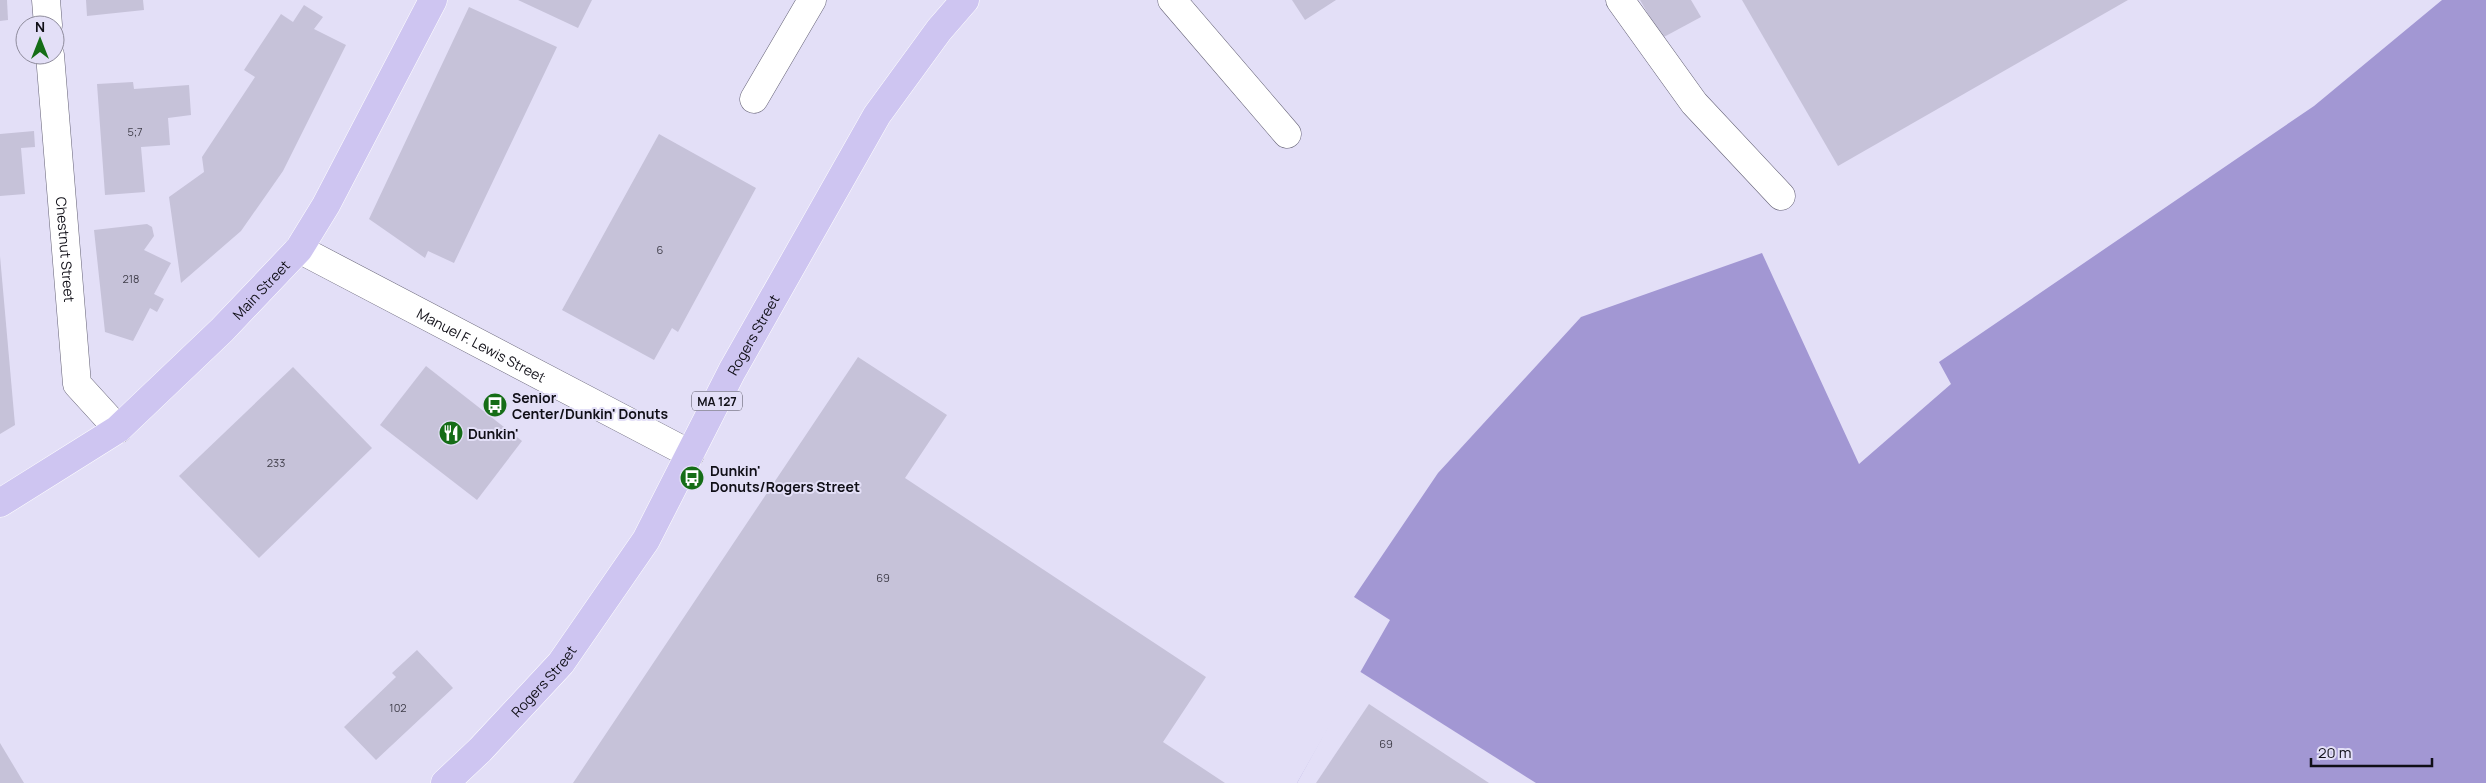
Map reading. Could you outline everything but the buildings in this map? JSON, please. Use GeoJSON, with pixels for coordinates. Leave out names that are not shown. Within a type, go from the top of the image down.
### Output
{"type":"FeatureCollection","features":[{"type":"Feature","properties":{"kind":"main road","name":"Main Street"},"geometry":{"type":"LineString","coordinates":[[0,503],[118,429],[222,330],[300,248],[330,196],[433,0]]}},
{"type":"Feature","properties":{"kind":"main road","name":"Rogers Street"},"geometry":{"type":"LineString","coordinates":[[445,783],[480,750],[561,663],[646,540],[732,372],[877,116],[939,30],[965,0]]}},
{"type":"Feature","properties":{"kind":"street"},"geometry":{"type":"LineString","coordinates":[[46,0],[47,15]]}},
{"type":"Feature","properties":{"kind":"street"},"geometry":{"type":"LineString","coordinates":[[754,99],[812,0]]}},
{"type":"Feature","properties":{"kind":"street"},"geometry":{"type":"LineString","coordinates":[[1172,0],[1287,134]]}},
{"type":"Feature","properties":{"kind":"street"},"geometry":{"type":"LineString","coordinates":[[1620,0],[1694,103],[1781,196]]}},
{"type":"Feature","properties":{"kind":"street","name":"Chestnut Street"},"geometry":{"type":"LineString","coordinates":[[51,65],[78,384],[118,429]]}},
{"type":"Feature","properties":{"kind":"street","name":"Manuel F. Lewis Street"},"geometry":{"type":"LineString","coordinates":[[300,248],[690,454]]}},
{"type":"Feature","properties":{"kind":"shaded area"},"geometry":{"type":"Polygon","coordinates":[[[2442,0],[2486,0],[2486,783],[1297,783],[1390,620],[1354,597],[1438,473],[1581,317],[1762,253],[1859,464],[1951,384],[1939,362],[2314,106],[2442,0]]]}},
{"type":"Feature","properties":{"kind":"pier"},"geometry":{"type":"Polygon","coordinates":[[[1359,671],[1536,783],[1297,783],[1359,671]]]}},
{"type":"Feature","properties":{"kind":"place","name":"Senior Center/Dunkin' Donuts"},"geometry":{"type":"Point","coordinates":[495,405]}},
{"type":"Feature","properties":{"kind":"place","name":"Dunkin'"},"geometry":{"type":"Point","coordinates":[451,433]}},
{"type":"Feature","properties":{"kind":"place","name":"Dunkin' Donuts/Rogers Street"},"geometry":{"type":"Point","coordinates":[692,478]}}]}
